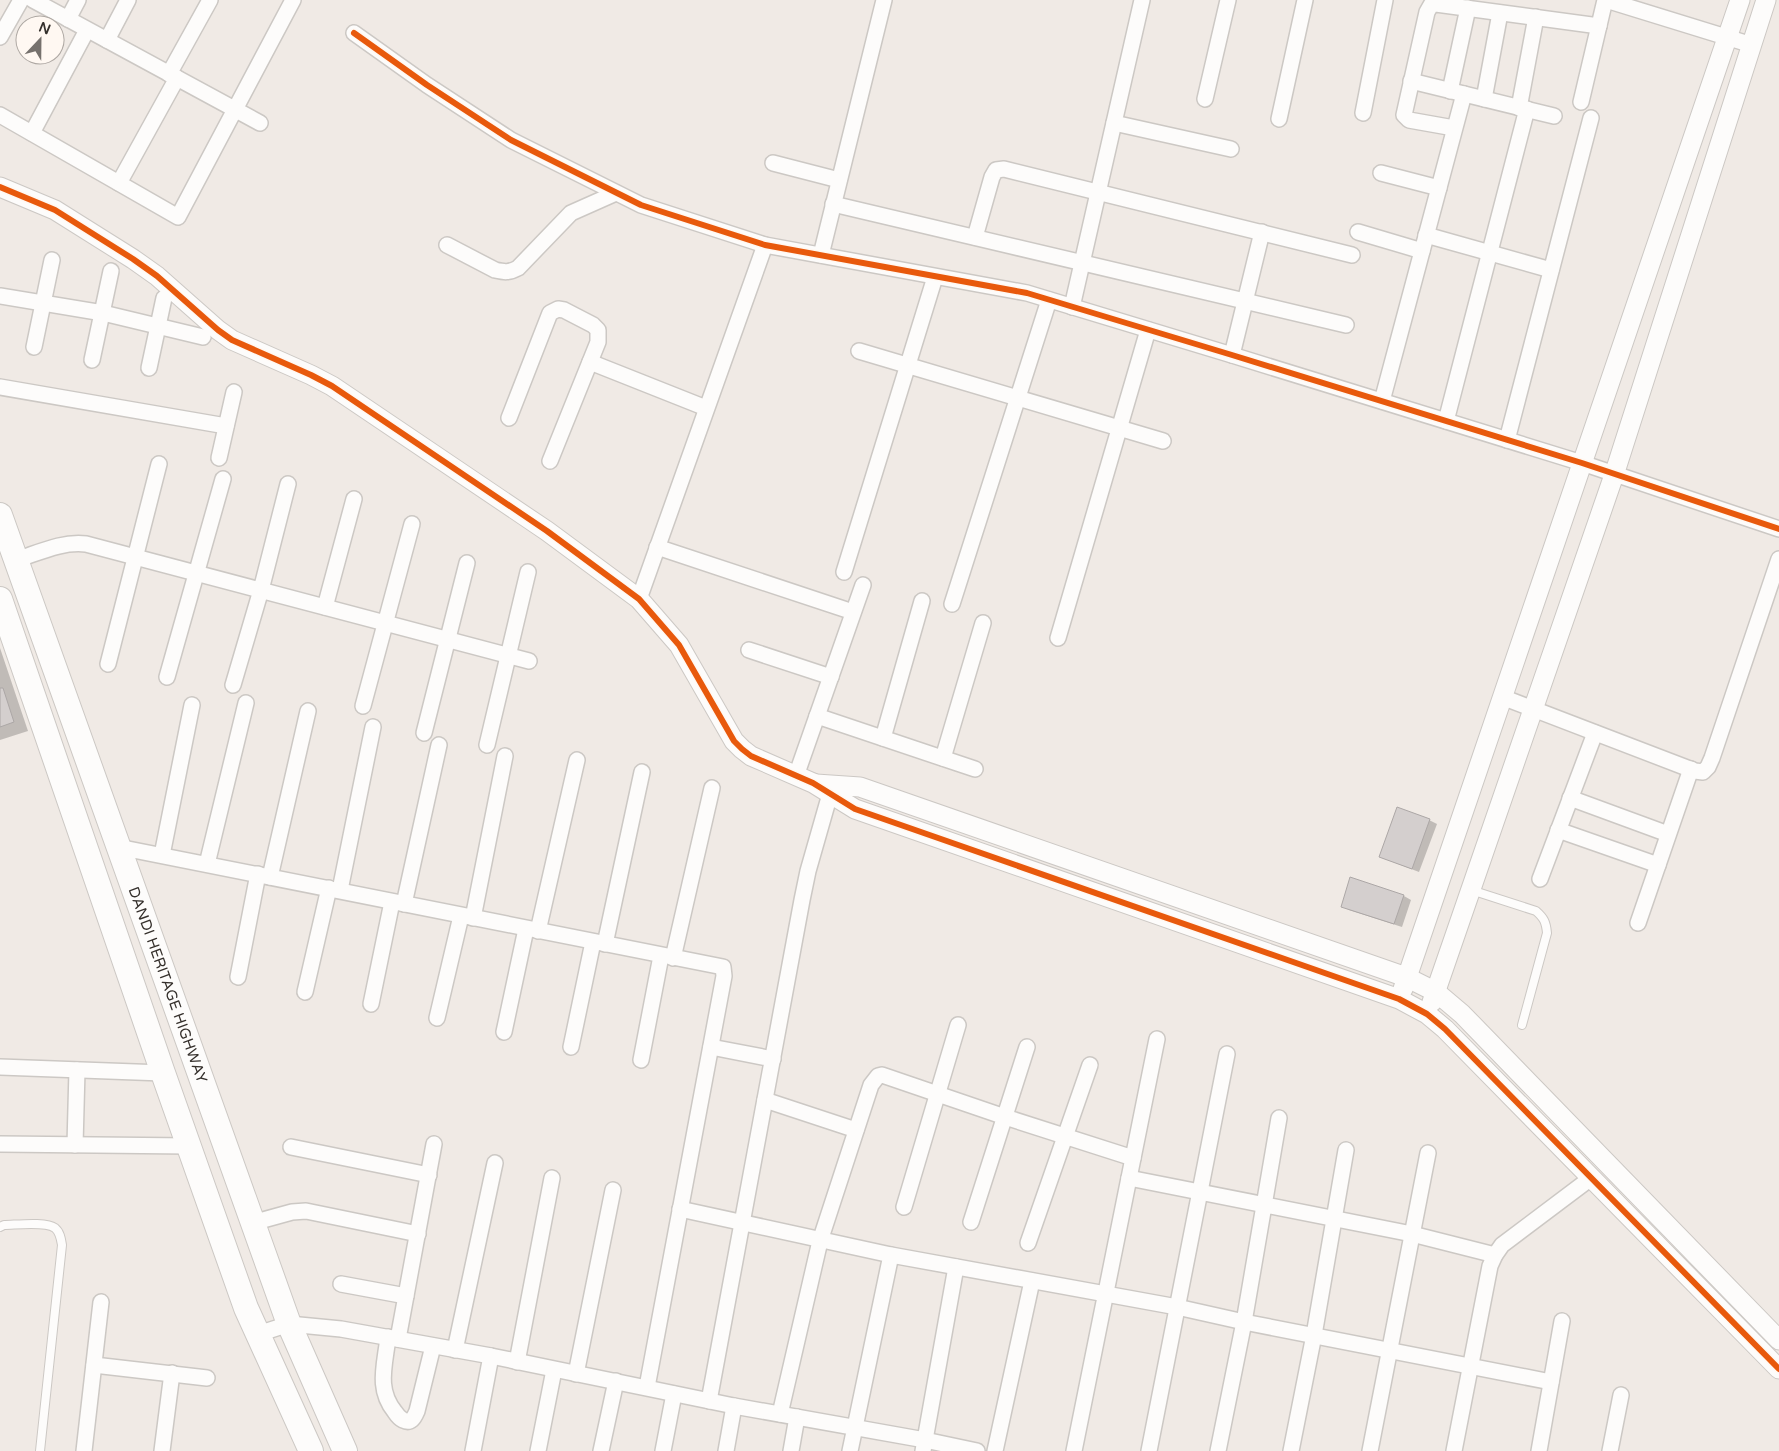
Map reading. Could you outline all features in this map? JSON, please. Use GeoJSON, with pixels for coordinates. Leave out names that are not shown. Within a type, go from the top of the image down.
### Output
{"type":"FeatureCollection","features":[{"type":"Feature","properties":{"kind":"main road","name":"DANDI HERITAGE HIGHWAY"},"geometry":{"type":"LineString","coordinates":[[0,515],[289,1324],[345,1451]]}},
{"type":"Feature","properties":{"kind":"main road","name":"DANDI HERITAGE HIGHWAY"},"geometry":{"type":"LineString","coordinates":[[0,599],[246,1308],[311,1451]]}},
{"type":"Feature","properties":{"kind":"street"},"geometry":{"type":"LineString","coordinates":[[0,37],[21,0]]}},
{"type":"Feature","properties":{"kind":"street"},"geometry":{"type":"LineString","coordinates":[[33,0],[260,124]]}},
{"type":"Feature","properties":{"kind":"street"},"geometry":{"type":"LineString","coordinates":[[68,19],[78,0]]}},
{"type":"Feature","properties":{"kind":"street"},"geometry":{"type":"LineString","coordinates":[[106,40],[128,0]]}},
{"type":"Feature","properties":{"kind":"street"},"geometry":{"type":"LineString","coordinates":[[119,183],[210,0]]}},
{"type":"Feature","properties":{"kind":"street"},"geometry":{"type":"LineString","coordinates":[[0,115],[178,217],[293,0]]}},
{"type":"Feature","properties":{"kind":"street"},"geometry":{"type":"LineString","coordinates":[[821,255],[884,0]]}},
{"type":"Feature","properties":{"kind":"street"},"geometry":{"type":"LineString","coordinates":[[1072,307],[1100,192],[1142,0]]}},
{"type":"Feature","properties":{"kind":"street"},"geometry":{"type":"LineString","coordinates":[[1206,99],[1228,0]]}},
{"type":"Feature","properties":{"kind":"street"},"geometry":{"type":"LineString","coordinates":[[1278,119],[1305,0]]}},
{"type":"Feature","properties":{"kind":"street"},"geometry":{"type":"LineString","coordinates":[[1363,113],[1385,0]]}},
{"type":"Feature","properties":{"kind":"street"},"geometry":{"type":"LineString","coordinates":[[1581,102],[1606,0],[1752,45]]}},
{"type":"Feature","properties":{"kind":"street"},"geometry":{"type":"LineString","coordinates":[[1400,999],[1740,0]]}},
{"type":"Feature","properties":{"kind":"street"},"geometry":{"type":"LineString","coordinates":[[1427,1014],[1614,474],[1766,0]]}},
{"type":"Feature","properties":{"kind":"street"},"geometry":{"type":"LineString","coordinates":[[1454,128],[1409,120],[1404,117],[1428,8],[1431,5],[1468,8],[1599,26]]}},
{"type":"Feature","properties":{"kind":"street"},"geometry":{"type":"LineString","coordinates":[[1382,401],[1454,128],[1468,8]]}},
{"type":"Feature","properties":{"kind":"street"},"geometry":{"type":"LineString","coordinates":[[1484,99],[1500,13]]}},
{"type":"Feature","properties":{"kind":"street"},"geometry":{"type":"LineString","coordinates":[[1446,421],[1489,253],[1523,108],[1536,18]]}},
{"type":"Feature","properties":{"kind":"street"},"geometry":{"type":"LineString","coordinates":[[32,133],[88,30]]}},
{"type":"Feature","properties":{"kind":"street"},"geometry":{"type":"LineString","coordinates":[[354,33],[426,85],[511,140],[640,205],[764,244],[1027,294],[1049,300],[1232,354],[1582,463],[1779,529]]}},
{"type":"Feature","properties":{"kind":"street"},"geometry":{"type":"LineString","coordinates":[[1411,81],[1554,116]]}},
{"type":"Feature","properties":{"kind":"street"},"geometry":{"type":"LineString","coordinates":[[1507,440],[1591,118]]}},
{"type":"Feature","properties":{"kind":"street"},"geometry":{"type":"LineString","coordinates":[[1114,123],[1231,149]]}},
{"type":"Feature","properties":{"kind":"street"},"geometry":{"type":"LineString","coordinates":[[773,164],[839,180]]}},
{"type":"Feature","properties":{"kind":"street"},"geometry":{"type":"LineString","coordinates":[[974,237],[992,177],[996,170],[1004,169],[1352,255]]}},
{"type":"Feature","properties":{"kind":"street"},"geometry":{"type":"LineString","coordinates":[[1381,173],[1439,188]]}},
{"type":"Feature","properties":{"kind":"street"},"geometry":{"type":"LineString","coordinates":[[0,187],[55,210],[133,259],[157,276],[232,340],[312,375],[332,386],[547,531],[639,599],[678,645],[734,741],[751,756],[797,776],[854,809],[1400,999],[1427,1014],[1445,1029],[1779,1369]]}},
{"type":"Feature","properties":{"kind":"street"},"geometry":{"type":"LineString","coordinates":[[447,245],[495,270],[512,272],[571,213],[616,193]]}},
{"type":"Feature","properties":{"kind":"street"},"geometry":{"type":"LineString","coordinates":[[834,204],[1346,325]]}},
{"type":"Feature","properties":{"kind":"street"},"geometry":{"type":"LineString","coordinates":[[1232,354],[1262,232]]}},
{"type":"Feature","properties":{"kind":"street"},"geometry":{"type":"LineString","coordinates":[[1358,232],[1422,251]]}},
{"type":"Feature","properties":{"kind":"street"},"geometry":{"type":"LineString","coordinates":[[1426,235],[1551,270]]}},
{"type":"Feature","properties":{"kind":"street"},"geometry":{"type":"LineString","coordinates":[[639,599],[764,244]]}},
{"type":"Feature","properties":{"kind":"street"},"geometry":{"type":"LineString","coordinates":[[34,347],[52,260]]}},
{"type":"Feature","properties":{"kind":"street"},"geometry":{"type":"LineString","coordinates":[[92,360],[111,271]]}},
{"type":"Feature","properties":{"kind":"street"},"geometry":{"type":"LineString","coordinates":[[844,572],[935,276]]}},
{"type":"Feature","properties":{"kind":"street"},"geometry":{"type":"LineString","coordinates":[[0,296],[102,313],[203,337]]}},
{"type":"Feature","properties":{"kind":"street"},"geometry":{"type":"LineString","coordinates":[[149,368],[164,298]]}},
{"type":"Feature","properties":{"kind":"street"},"geometry":{"type":"LineString","coordinates":[[952,604],[1049,300]]}},
{"type":"Feature","properties":{"kind":"street"},"geometry":{"type":"LineString","coordinates":[[508,418],[548,318],[554,310],[564,310],[593,325],[598,330],[598,342],[550,461]]}},
{"type":"Feature","properties":{"kind":"street"},"geometry":{"type":"LineString","coordinates":[[1058,638],[1148,330]]}},
{"type":"Feature","properties":{"kind":"street"},"geometry":{"type":"LineString","coordinates":[[859,351],[1163,441]]}},
{"type":"Feature","properties":{"kind":"street"},"geometry":{"type":"LineString","coordinates":[[590,362],[706,408]]}},
{"type":"Feature","properties":{"kind":"street"},"geometry":{"type":"LineString","coordinates":[[0,387],[226,426]]}},
{"type":"Feature","properties":{"kind":"street"},"geometry":{"type":"LineString","coordinates":[[219,458],[234,392]]}},
{"type":"Feature","properties":{"kind":"street"},"geometry":{"type":"LineString","coordinates":[[108,664],[159,464]]}},
{"type":"Feature","properties":{"kind":"street"},"geometry":{"type":"LineString","coordinates":[[168,677],[223,479]]}},
{"type":"Feature","properties":{"kind":"street"},"geometry":{"type":"LineString","coordinates":[[233,685],[261,590],[288,484]]}},
{"type":"Feature","properties":{"kind":"street"},"geometry":{"type":"LineString","coordinates":[[325,607],[354,499]]}},
{"type":"Feature","properties":{"kind":"street"},"geometry":{"type":"LineString","coordinates":[[363,706],[412,524]]}},
{"type":"Feature","properties":{"kind":"street"},"geometry":{"type":"LineString","coordinates":[[16,560],[59,546],[75,543],[135,557],[529,661]]}},
{"type":"Feature","properties":{"kind":"street"},"geometry":{"type":"LineString","coordinates":[[656,549],[853,612]]}},
{"type":"Feature","properties":{"kind":"street"},"geometry":{"type":"LineString","coordinates":[[1502,697],[1594,733],[1703,772],[1708,767],[1712,758],[1779,559]]}},
{"type":"Feature","properties":{"kind":"street"},"geometry":{"type":"LineString","coordinates":[[424,733],[467,563]]}},
{"type":"Feature","properties":{"kind":"street"},"geometry":{"type":"LineString","coordinates":[[487,745],[528,572]]}},
{"type":"Feature","properties":{"kind":"street"},"geometry":{"type":"LineString","coordinates":[[797,776],[863,586]]}},
{"type":"Feature","properties":{"kind":"street"},"geometry":{"type":"LineString","coordinates":[[882,738],[922,601]]}},
{"type":"Feature","properties":{"kind":"street"},"geometry":{"type":"LineString","coordinates":[[943,758],[983,623]]}},
{"type":"Feature","properties":{"kind":"street"},"geometry":{"type":"LineString","coordinates":[[749,650],[831,677]]}},
{"type":"Feature","properties":{"kind":"street"},"geometry":{"type":"LineString","coordinates":[[207,864],[246,703]]}},
{"type":"Feature","properties":{"kind":"street"},"geometry":{"type":"LineString","coordinates":[[162,856],[192,704]]}},
{"type":"Feature","properties":{"kind":"street"},"geometry":{"type":"LineString","coordinates":[[238,977],[308,711]]}},
{"type":"Feature","properties":{"kind":"street"},"geometry":{"type":"LineString","coordinates":[[817,716],[975,769]]}},
{"type":"Feature","properties":{"kind":"street"},"geometry":{"type":"LineString","coordinates":[[305,992],[334,889],[373,728]]}},
{"type":"Feature","properties":{"kind":"street"},"geometry":{"type":"LineString","coordinates":[[1540,879],[1594,733]]}},
{"type":"Feature","properties":{"kind":"street"},"geometry":{"type":"LineString","coordinates":[[371,1004],[439,745]]}},
{"type":"Feature","properties":{"kind":"street"},"geometry":{"type":"LineString","coordinates":[[437,1018],[467,917],[505,756]]}},
{"type":"Feature","properties":{"kind":"street"},"geometry":{"type":"LineString","coordinates":[[504,1032],[577,760]]}},
{"type":"Feature","properties":{"kind":"street"},"geometry":{"type":"LineString","coordinates":[[1638,923],[1691,769]]}},
{"type":"Feature","properties":{"kind":"street"},"geometry":{"type":"LineString","coordinates":[[571,1047],[642,772]]}},
{"type":"Feature","properties":{"kind":"street"},"geometry":{"type":"LineString","coordinates":[[797,776],[860,787],[1406,977],[1436,992],[1462,1014],[1779,1340]]}},
{"type":"Feature","properties":{"kind":"street"},"geometry":{"type":"LineString","coordinates":[[641,1060],[712,788]]}},
{"type":"Feature","properties":{"kind":"street"},"geometry":{"type":"LineString","coordinates":[[709,1401],[802,900],[808,871],[830,794]]}},
{"type":"Feature","properties":{"kind":"street"},"geometry":{"type":"LineString","coordinates":[[1570,798],[1668,834]]}},
{"type":"Feature","properties":{"kind":"street"},"geometry":{"type":"LineString","coordinates":[[1558,830],[1658,865]]}},
{"type":"Feature","properties":{"kind":"street"},"geometry":{"type":"LineString","coordinates":[[118,847],[723,967],[725,970],[646,1387]]}},
{"type":"Feature","properties":{"kind":"street"},"geometry":{"type":"LineString","coordinates":[[904,1208],[958,1025]]}},
{"type":"Feature","properties":{"kind":"street"},"geometry":{"type":"LineString","coordinates":[[1074,1451],[1157,1039]]}},
{"type":"Feature","properties":{"kind":"street"},"geometry":{"type":"LineString","coordinates":[[710,1047],[773,1059]]}},
{"type":"Feature","properties":{"kind":"street"},"geometry":{"type":"LineString","coordinates":[[971,1222],[1027,1047]]}},
{"type":"Feature","properties":{"kind":"street"},"geometry":{"type":"LineString","coordinates":[[1149,1451],[1227,1054]]}},
{"type":"Feature","properties":{"kind":"street"},"geometry":{"type":"LineString","coordinates":[[1028,1243],[1090,1065]]}},
{"type":"Feature","properties":{"kind":"street"},"geometry":{"type":"LineString","coordinates":[[0,1067],[163,1073]]}},
{"type":"Feature","properties":{"kind":"street"},"geometry":{"type":"LineString","coordinates":[[75,1145],[77,1070]]}},
{"type":"Feature","properties":{"kind":"street"},"geometry":{"type":"LineString","coordinates":[[780,1414],[820,1241],[871,1084],[878,1076],[882,1075],[1133,1158]]}},
{"type":"Feature","properties":{"kind":"street"},"geometry":{"type":"LineString","coordinates":[[765,1100],[856,1130]]}},
{"type":"Feature","properties":{"kind":"street"},"geometry":{"type":"LineString","coordinates":[[1218,1451],[1244,1322],[1279,1118]]}},
{"type":"Feature","properties":{"kind":"street"},"geometry":{"type":"LineString","coordinates":[[0,1144],[190,1146]]}},
{"type":"Feature","properties":{"kind":"street"},"geometry":{"type":"LineString","coordinates":[[433,1346],[417,1411],[414,1418],[406,1421],[400,1418],[388,1404],[383,1390],[393,1338],[406,1296],[434,1144]]}},
{"type":"Feature","properties":{"kind":"street"},"geometry":{"type":"LineString","coordinates":[[291,1146],[429,1175]]}},
{"type":"Feature","properties":{"kind":"street"},"geometry":{"type":"LineString","coordinates":[[1291,1451],[1314,1336],[1346,1150]]}},
{"type":"Feature","properties":{"kind":"street"},"geometry":{"type":"LineString","coordinates":[[1370,1451],[1428,1153]]}},
{"type":"Feature","properties":{"kind":"street"},"geometry":{"type":"LineString","coordinates":[[455,1350],[494,1163]]}},
{"type":"Feature","properties":{"kind":"street"},"geometry":{"type":"LineString","coordinates":[[517,1362],[552,1178]]}},
{"type":"Feature","properties":{"kind":"street"},"geometry":{"type":"LineString","coordinates":[[1129,1178],[1412,1234],[1495,1255]]}},
{"type":"Feature","properties":{"kind":"street"},"geometry":{"type":"LineString","coordinates":[[1454,1451],[1490,1266],[1495,1255],[1502,1245],[1591,1178]]}},
{"type":"Feature","properties":{"kind":"street"},"geometry":{"type":"LineString","coordinates":[[576,1374],[613,1190]]}},
{"type":"Feature","properties":{"kind":"street"},"geometry":{"type":"LineString","coordinates":[[680,1209],[820,1241],[1106,1293],[1551,1382]]}},
{"type":"Feature","properties":{"kind":"street"},"geometry":{"type":"LineString","coordinates":[[252,1223],[292,1212],[306,1211],[418,1234]]}},
{"type":"Feature","properties":{"kind":"street"},"geometry":{"type":"LineString","coordinates":[[850,1451],[891,1255]]}},
{"type":"Feature","properties":{"kind":"street"},"geometry":{"type":"LineString","coordinates":[[924,1445],[956,1266]]}},
{"type":"Feature","properties":{"kind":"street"},"geometry":{"type":"LineString","coordinates":[[995,1451],[1032,1280]]}},
{"type":"Feature","properties":{"kind":"street"},"geometry":{"type":"LineString","coordinates":[[341,1284],[406,1296]]}},
{"type":"Feature","properties":{"kind":"street"},"geometry":{"type":"LineString","coordinates":[[84,1451],[101,1302]]}},
{"type":"Feature","properties":{"kind":"street"},"geometry":{"type":"LineString","coordinates":[[1539,1451],[1562,1321]]}},
{"type":"Feature","properties":{"kind":"street"},"geometry":{"type":"LineString","coordinates":[[258,1334],[289,1324],[342,1329],[491,1356],[734,1406],[855,1427],[924,1445],[977,1451]]}},
{"type":"Feature","properties":{"kind":"street"},"geometry":{"type":"LineString","coordinates":[[473,1451],[491,1356]]}},
{"type":"Feature","properties":{"kind":"street"},"geometry":{"type":"LineString","coordinates":[[94,1365],[208,1378]]}},
{"type":"Feature","properties":{"kind":"street"},"geometry":{"type":"LineString","coordinates":[[538,1451],[554,1370]]}},
{"type":"Feature","properties":{"kind":"street"},"geometry":{"type":"LineString","coordinates":[[162,1451],[172,1374]]}},
{"type":"Feature","properties":{"kind":"street"},"geometry":{"type":"LineString","coordinates":[[601,1451],[616,1382]]}},
{"type":"Feature","properties":{"kind":"street"},"geometry":{"type":"LineString","coordinates":[[663,1451],[674,1394]]}},
{"type":"Feature","properties":{"kind":"street"},"geometry":{"type":"LineString","coordinates":[[1610,1451],[1620,1395]]}},
{"type":"Feature","properties":{"kind":"street"},"geometry":{"type":"LineString","coordinates":[[726,1451],[734,1406]]}},
{"type":"Feature","properties":{"kind":"street"},"geometry":{"type":"LineString","coordinates":[[790,1451],[797,1417]]}},
{"type":"Feature","properties":{"kind":"lane"},"geometry":{"type":"LineString","coordinates":[[1471,890],[1536,911],[1546,922],[1547,933],[1522,1025]]}},
{"type":"Feature","properties":{"kind":"lane"},"geometry":{"type":"LineString","coordinates":[[0,1228],[4,1225],[46,1224],[54,1227],[60,1235],[62,1245],[40,1451]]}},
{"type":"Feature","properties":{"kind":"building"},"geometry":{"type":"Polygon","coordinates":[[[0,688],[3,688],[14,722],[0,727],[0,688]]]}},
{"type":"Feature","properties":{"kind":"building"},"geometry":{"type":"Polygon","coordinates":[[[1397,807],[1430,819],[1412,869],[1379,857],[1397,807]]]}},
{"type":"Feature","properties":{"kind":"building"},"geometry":{"type":"Polygon","coordinates":[[[1350,877],[1404,895],[1394,924],[1341,907],[1350,877]]]}},
{"type":"Feature","properties":{"kind":"cycle path"},"geometry":{"type":"LineString","coordinates":[[354,33],[427,85],[511,140],[641,205],[765,245],[1027,293],[1582,463],[1779,529]]}},
{"type":"Feature","properties":{"kind":"cycle path"},"geometry":{"type":"LineString","coordinates":[[0,187],[55,210],[133,259],[157,276],[232,340],[332,386],[547,531],[639,599],[679,645],[734,741],[751,756],[813,783],[855,809],[1399,999],[1427,1014],[1445,1029],[1779,1369]]}}]}
